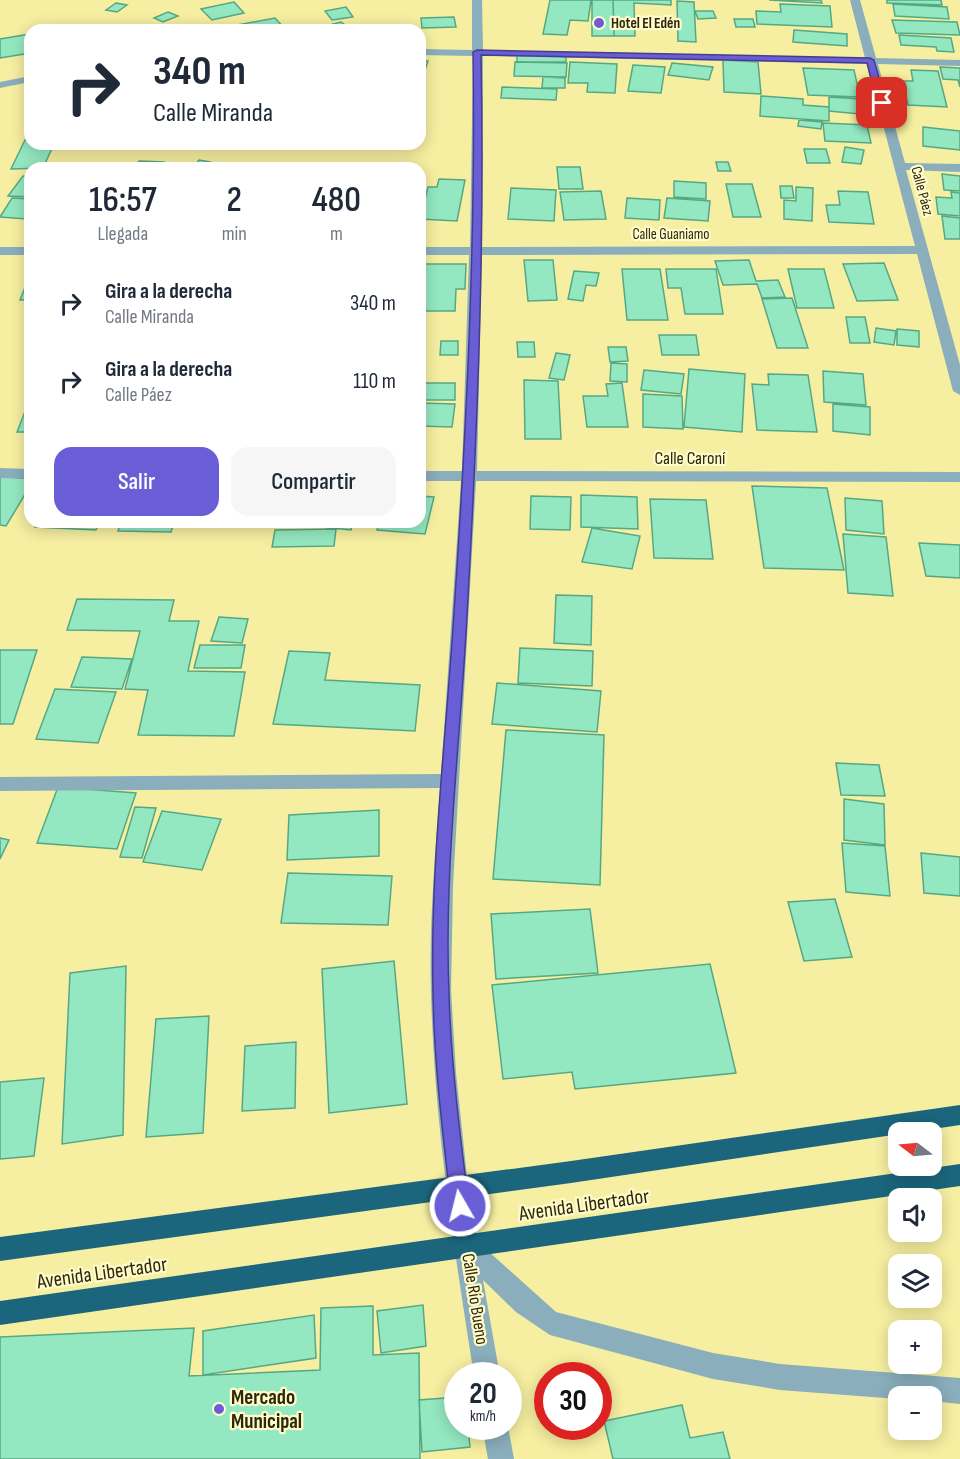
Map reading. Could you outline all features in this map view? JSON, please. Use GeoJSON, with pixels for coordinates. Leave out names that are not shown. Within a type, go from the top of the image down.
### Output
{"type":"FeatureCollection","features":[{"type":"Feature","properties":{"kind":"highway","name":"Avenida Libertador"},"geometry":{"type":"LineString","coordinates":[[0,1249],[571,1172],[960,1115]]}},
{"type":"Feature","properties":{"kind":"highway","name":"Avenida Libertador"},"geometry":{"type":"LineString","coordinates":[[0,1313],[960,1175]]}},
{"type":"Feature","properties":{"kind":"street","name":"Calle Río Bueno"},"geometry":{"type":"LineString","coordinates":[[477,0],[479,144],[469,476],[450,781],[441,990],[445,1073],[456,1186],[485,1362]]}},
{"type":"Feature","properties":{"kind":"street","name":"Calle Páez"},"geometry":{"type":"LineString","coordinates":[[855,0],[960,391]]}},
{"type":"Feature","properties":{"kind":"street"},"geometry":{"type":"LineString","coordinates":[[426,52],[960,63]]}},
{"type":"Feature","properties":{"kind":"street"},"geometry":{"type":"LineString","coordinates":[[0,85],[24,80]]}},
{"type":"Feature","properties":{"kind":"street"},"geometry":{"type":"LineString","coordinates":[[898,166],[960,168]]}},
{"type":"Feature","properties":{"kind":"street","name":"Calle Guaniamo"},"geometry":{"type":"LineString","coordinates":[[426,251],[921,250]]}},
{"type":"Feature","properties":{"kind":"street"},"geometry":{"type":"LineString","coordinates":[[0,251],[24,251]]}},
{"type":"Feature","properties":{"kind":"street"},"geometry":{"type":"LineString","coordinates":[[0,473],[24,474]]}},
{"type":"Feature","properties":{"kind":"street","name":"Calle Caroní"},"geometry":{"type":"LineString","coordinates":[[426,476],[960,477]]}},
{"type":"Feature","properties":{"kind":"street"},"geometry":{"type":"LineString","coordinates":[[0,784],[450,781]]}},
{"type":"Feature","properties":{"kind":"street"},"geometry":{"type":"LineString","coordinates":[[466,1247],[525,1304],[550,1323],[664,1355],[735,1370],[780,1377],[960,1391]]}},
{"type":"Feature","properties":{"kind":"street"},"geometry":{"type":"LineString","coordinates":[[498,1440],[501,1459]]}},
{"type":"Feature","properties":{"kind":"building"},"geometry":{"type":"Polygon","coordinates":[[[550,0],[591,0],[588,21],[570,20],[567,35],[543,34],[550,0]]]}},
{"type":"Feature","properties":{"kind":"building"},"geometry":{"type":"Polygon","coordinates":[[[592,0],[613,0],[614,36],[592,36],[592,0]]]}},
{"type":"Feature","properties":{"kind":"building"},"geometry":{"type":"Polygon","coordinates":[[[613,0],[671,0],[671,5],[634,3],[635,36],[614,36],[613,0]]]}},
{"type":"Feature","properties":{"kind":"building"},"geometry":{"type":"Polygon","coordinates":[[[769,0],[821,0],[822,3],[769,0]]]}},
{"type":"Feature","properties":{"kind":"building"},"geometry":{"type":"Polygon","coordinates":[[[887,0],[941,0],[942,5],[887,3],[887,0]]]}},
{"type":"Feature","properties":{"kind":"building"},"geometry":{"type":"Polygon","coordinates":[[[677,1],[694,2],[696,42],[678,41],[677,1]]]}},
{"type":"Feature","properties":{"kind":"building"},"geometry":{"type":"Polygon","coordinates":[[[234,2],[244,13],[212,20],[201,9],[234,2]]]}},
{"type":"Feature","properties":{"kind":"building"},"geometry":{"type":"Polygon","coordinates":[[[116,3],[127,5],[117,12],[106,10],[116,3]]]}},
{"type":"Feature","properties":{"kind":"building"},"geometry":{"type":"Polygon","coordinates":[[[780,4],[830,6],[832,27],[757,24],[756,11],[781,12],[780,4]]]}},
{"type":"Feature","properties":{"kind":"building"},"geometry":{"type":"Polygon","coordinates":[[[893,4],[947,7],[949,19],[895,16],[893,4]]]}},
{"type":"Feature","properties":{"kind":"building"},"geometry":{"type":"Polygon","coordinates":[[[346,7],[353,17],[332,20],[325,11],[346,7]]]}},
{"type":"Feature","properties":{"kind":"building"},"geometry":{"type":"Polygon","coordinates":[[[695,11],[713,11],[716,18],[698,19],[695,11]]]}},
{"type":"Feature","properties":{"kind":"building"},"geometry":{"type":"Polygon","coordinates":[[[168,12],[178,16],[163,22],[154,18],[168,12]]]}},
{"type":"Feature","properties":{"kind":"building"},"geometry":{"type":"Polygon","coordinates":[[[454,17],[456,27],[426,28],[426,24],[422,24],[421,18],[454,17]]]}},
{"type":"Feature","properties":{"kind":"building"},"geometry":{"type":"Polygon","coordinates":[[[275,18],[280,24],[243,24],[275,18]]]}},
{"type":"Feature","properties":{"kind":"building"},"geometry":{"type":"Polygon","coordinates":[[[734,19],[753,19],[755,27],[736,27],[734,19]]]}},
{"type":"Feature","properties":{"kind":"building"},"geometry":{"type":"Polygon","coordinates":[[[892,20],[957,22],[960,35],[896,33],[892,20]]]}},
{"type":"Feature","properties":{"kind":"building"},"geometry":{"type":"Polygon","coordinates":[[[794,30],[847,34],[847,46],[793,42],[794,30]]]}},
{"type":"Feature","properties":{"kind":"building"},"geometry":{"type":"Polygon","coordinates":[[[24,35],[24,54],[0,58],[0,39],[24,35]]]}},
{"type":"Feature","properties":{"kind":"building"},"geometry":{"type":"Polygon","coordinates":[[[899,35],[951,38],[954,52],[937,51],[936,47],[901,45],[899,35]]]}},
{"type":"Feature","properties":{"kind":"building"},"geometry":{"type":"Polygon","coordinates":[[[517,55],[566,56],[566,62],[517,62],[517,55]]]}},
{"type":"Feature","properties":{"kind":"building"},"geometry":{"type":"Polygon","coordinates":[[[723,60],[758,62],[761,94],[724,92],[723,60]]]}},
{"type":"Feature","properties":{"kind":"building"},"geometry":{"type":"Polygon","coordinates":[[[515,62],[567,63],[566,77],[514,76],[515,62]]]}},
{"type":"Feature","properties":{"kind":"building"},"geometry":{"type":"Polygon","coordinates":[[[570,62],[617,64],[615,93],[587,92],[588,83],[568,83],[570,62]]]}},
{"type":"Feature","properties":{"kind":"building"},"geometry":{"type":"Polygon","coordinates":[[[672,63],[713,67],[709,80],[668,75],[672,63]]]}},
{"type":"Feature","properties":{"kind":"building"},"geometry":{"type":"Polygon","coordinates":[[[633,65],[665,67],[661,93],[628,91],[633,65]]]}},
{"type":"Feature","properties":{"kind":"building"},"geometry":{"type":"Polygon","coordinates":[[[940,67],[960,68],[960,87],[958,80],[943,79],[940,67]]]}},
{"type":"Feature","properties":{"kind":"building"},"geometry":{"type":"Polygon","coordinates":[[[803,68],[854,70],[860,97],[808,95],[803,68]]]}},
{"type":"Feature","properties":{"kind":"building"},"geometry":{"type":"Polygon","coordinates":[[[911,70],[938,71],[947,107],[908,105],[903,81],[913,81],[911,70]]]}},
{"type":"Feature","properties":{"kind":"building"},"geometry":{"type":"Polygon","coordinates":[[[543,77],[565,78],[565,88],[542,88],[543,77]]]}},
{"type":"Feature","properties":{"kind":"building"},"geometry":{"type":"Polygon","coordinates":[[[502,87],[557,89],[556,100],[501,98],[502,87]]]}},
{"type":"Feature","properties":{"kind":"building"},"geometry":{"type":"Polygon","coordinates":[[[761,96],[803,99],[803,105],[829,107],[829,121],[760,116],[761,96]]]}},
{"type":"Feature","properties":{"kind":"building"},"geometry":{"type":"Polygon","coordinates":[[[829,97],[860,99],[860,114],[829,111],[829,97]]]}},
{"type":"Feature","properties":{"kind":"building"},"geometry":{"type":"Polygon","coordinates":[[[799,120],[822,122],[821,129],[798,126],[799,120]]]}},
{"type":"Feature","properties":{"kind":"building"},"geometry":{"type":"Polygon","coordinates":[[[823,123],[867,125],[871,143],[825,141],[823,123]]]}},
{"type":"Feature","properties":{"kind":"building"},"geometry":{"type":"Polygon","coordinates":[[[923,127],[960,131],[960,150],[923,146],[923,127]]]}},
{"type":"Feature","properties":{"kind":"building"},"geometry":{"type":"Polygon","coordinates":[[[24,142],[24,150],[51,150],[46,162],[24,162],[24,169],[11,169],[24,142]]]}},
{"type":"Feature","properties":{"kind":"building"},"geometry":{"type":"Polygon","coordinates":[[[845,147],[864,150],[861,164],[842,162],[845,147]]]}},
{"type":"Feature","properties":{"kind":"building"},"geometry":{"type":"Polygon","coordinates":[[[804,149],[826,149],[830,163],[807,163],[804,149]]]}},
{"type":"Feature","properties":{"kind":"building"},"geometry":{"type":"Polygon","coordinates":[[[716,162],[728,162],[731,171],[718,171],[716,162]]]}},
{"type":"Feature","properties":{"kind":"building"},"geometry":{"type":"Polygon","coordinates":[[[557,167],[580,167],[583,189],[559,189],[557,167]]]}},
{"type":"Feature","properties":{"kind":"building"},"geometry":{"type":"Polygon","coordinates":[[[942,174],[960,176],[960,191],[944,190],[942,174]]]}},
{"type":"Feature","properties":{"kind":"building"},"geometry":{"type":"Polygon","coordinates":[[[23,176],[24,176],[24,197],[8,196],[23,176]]]}},
{"type":"Feature","properties":{"kind":"building"},"geometry":{"type":"Polygon","coordinates":[[[439,179],[465,180],[457,221],[426,219],[428,187],[437,187],[439,179]]]}},
{"type":"Feature","properties":{"kind":"building"},"geometry":{"type":"Polygon","coordinates":[[[674,181],[706,183],[706,199],[674,197],[674,181]]]}},
{"type":"Feature","properties":{"kind":"building"},"geometry":{"type":"Polygon","coordinates":[[[726,184],[752,184],[761,217],[733,217],[726,184]]]}},
{"type":"Feature","properties":{"kind":"building"},"geometry":{"type":"Polygon","coordinates":[[[780,186],[792,186],[794,198],[781,198],[780,186]]]}},
{"type":"Feature","properties":{"kind":"building"},"geometry":{"type":"Polygon","coordinates":[[[796,187],[813,188],[812,221],[784,219],[784,200],[796,201],[796,187]]]}},
{"type":"Feature","properties":{"kind":"building"},"geometry":{"type":"Polygon","coordinates":[[[511,188],[556,190],[554,221],[508,219],[511,188]]]}},
{"type":"Feature","properties":{"kind":"building"},"geometry":{"type":"Polygon","coordinates":[[[601,191],[606,219],[564,220],[560,192],[601,191]]]}},
{"type":"Feature","properties":{"kind":"building"},"geometry":{"type":"Polygon","coordinates":[[[838,191],[868,192],[874,224],[829,222],[826,205],[840,205],[838,191]]]}},
{"type":"Feature","properties":{"kind":"building"},"geometry":{"type":"Polygon","coordinates":[[[951,192],[960,193],[960,216],[938,214],[936,197],[952,198],[951,192]]]}},
{"type":"Feature","properties":{"kind":"building"},"geometry":{"type":"Polygon","coordinates":[[[12,198],[24,199],[24,219],[0,217],[12,198]]]}},
{"type":"Feature","properties":{"kind":"building"},"geometry":{"type":"Polygon","coordinates":[[[627,198],[660,200],[659,220],[625,218],[627,198]]]}},
{"type":"Feature","properties":{"kind":"building"},"geometry":{"type":"Polygon","coordinates":[[[667,198],[710,201],[708,221],[664,218],[667,198]]]}},
{"type":"Feature","properties":{"kind":"building"},"geometry":{"type":"Polygon","coordinates":[[[942,216],[960,218],[960,239],[945,239],[942,216]]]}},
{"type":"Feature","properties":{"kind":"building"},"geometry":{"type":"Polygon","coordinates":[[[524,260],[553,260],[557,300],[528,301],[524,260]]]}},
{"type":"Feature","properties":{"kind":"building"},"geometry":{"type":"Polygon","coordinates":[[[749,260],[756,281],[778,280],[785,297],[762,298],[757,284],[723,285],[715,261],[749,260]]]}},
{"type":"Feature","properties":{"kind":"building"},"geometry":{"type":"Polygon","coordinates":[[[884,263],[898,300],[857,301],[843,264],[884,263]]]}},
{"type":"Feature","properties":{"kind":"building"},"geometry":{"type":"Polygon","coordinates":[[[426,264],[466,264],[465,289],[456,289],[455,311],[426,311],[426,264]]]}},
{"type":"Feature","properties":{"kind":"building"},"geometry":{"type":"Polygon","coordinates":[[[622,269],[660,269],[668,320],[627,320],[622,269]]]}},
{"type":"Feature","properties":{"kind":"building"},"geometry":{"type":"Polygon","coordinates":[[[666,269],[716,269],[723,314],[685,314],[681,288],[668,288],[666,269]]]}},
{"type":"Feature","properties":{"kind":"building"},"geometry":{"type":"Polygon","coordinates":[[[788,269],[824,269],[834,308],[797,308],[788,269]]]}},
{"type":"Feature","properties":{"kind":"building"},"geometry":{"type":"Polygon","coordinates":[[[574,271],[599,273],[596,286],[586,285],[583,301],[568,299],[574,271]]]}},
{"type":"Feature","properties":{"kind":"building"},"geometry":{"type":"Polygon","coordinates":[[[792,298],[808,348],[777,348],[762,299],[792,298]]]}},
{"type":"Feature","properties":{"kind":"building"},"geometry":{"type":"Polygon","coordinates":[[[846,317],[865,317],[870,343],[850,343],[846,317]]]}},
{"type":"Feature","properties":{"kind":"building"},"geometry":{"type":"Polygon","coordinates":[[[876,328],[896,331],[894,345],[874,342],[876,328]]]}},
{"type":"Feature","properties":{"kind":"building"},"geometry":{"type":"Polygon","coordinates":[[[897,329],[919,331],[919,347],[897,345],[897,329]]]}},
{"type":"Feature","properties":{"kind":"building"},"geometry":{"type":"Polygon","coordinates":[[[659,335],[696,335],[699,355],[662,355],[659,335]]]}},
{"type":"Feature","properties":{"kind":"building"},"geometry":{"type":"Polygon","coordinates":[[[441,341],[458,341],[458,355],[440,355],[441,341]]]}},
{"type":"Feature","properties":{"kind":"building"},"geometry":{"type":"Polygon","coordinates":[[[517,342],[534,342],[535,357],[518,357],[517,342]]]}},
{"type":"Feature","properties":{"kind":"building"},"geometry":{"type":"Polygon","coordinates":[[[608,347],[626,347],[628,361],[610,362],[608,347]]]}},
{"type":"Feature","properties":{"kind":"building"},"geometry":{"type":"Polygon","coordinates":[[[556,353],[570,355],[564,380],[549,378],[556,353]]]}},
{"type":"Feature","properties":{"kind":"building"},"geometry":{"type":"Polygon","coordinates":[[[611,363],[627,364],[627,382],[610,381],[611,363]]]}},
{"type":"Feature","properties":{"kind":"building"},"geometry":{"type":"Polygon","coordinates":[[[689,369],[745,374],[742,432],[684,427],[689,369]]]}},
{"type":"Feature","properties":{"kind":"building"},"geometry":{"type":"Polygon","coordinates":[[[644,370],[684,374],[681,394],[641,390],[644,370]]]}},
{"type":"Feature","properties":{"kind":"building"},"geometry":{"type":"Polygon","coordinates":[[[823,371],[863,374],[866,405],[824,402],[823,371]]]}},
{"type":"Feature","properties":{"kind":"building"},"geometry":{"type":"Polygon","coordinates":[[[768,374],[808,375],[817,432],[757,430],[752,384],[769,385],[768,374]]]}},
{"type":"Feature","properties":{"kind":"building"},"geometry":{"type":"Polygon","coordinates":[[[524,380],[558,381],[561,439],[525,439],[524,380]]]}},
{"type":"Feature","properties":{"kind":"building"},"geometry":{"type":"Polygon","coordinates":[[[426,383],[455,383],[455,400],[426,400],[426,383]]]}},
{"type":"Feature","properties":{"kind":"building"},"geometry":{"type":"Polygon","coordinates":[[[622,383],[628,427],[587,427],[583,396],[608,396],[606,384],[622,383]]]}},
{"type":"Feature","properties":{"kind":"building"},"geometry":{"type":"Polygon","coordinates":[[[643,394],[682,396],[683,429],[643,427],[643,394]]]}},
{"type":"Feature","properties":{"kind":"building"},"geometry":{"type":"Polygon","coordinates":[[[426,403],[455,404],[452,427],[426,426],[426,403]]]}},
{"type":"Feature","properties":{"kind":"building"},"geometry":{"type":"Polygon","coordinates":[[[833,404],[870,407],[870,435],[833,431],[833,404]]]}},
{"type":"Feature","properties":{"kind":"building"},"geometry":{"type":"Polygon","coordinates":[[[24,414],[24,432],[17,432],[24,414]]]}},
{"type":"Feature","properties":{"kind":"building"},"geometry":{"type":"Polygon","coordinates":[[[0,476],[24,478],[24,496],[6,526],[0,525],[0,476]]]}},
{"type":"Feature","properties":{"kind":"building"},"geometry":{"type":"Polygon","coordinates":[[[752,486],[827,488],[844,570],[764,568],[752,486]]]}},
{"type":"Feature","properties":{"kind":"building"},"geometry":{"type":"Polygon","coordinates":[[[581,495],[637,497],[638,529],[581,527],[581,495]]]}},
{"type":"Feature","properties":{"kind":"building"},"geometry":{"type":"Polygon","coordinates":[[[426,496],[434,497],[425,534],[377,530],[378,528],[426,528],[426,496]]]}},
{"type":"Feature","properties":{"kind":"building"},"geometry":{"type":"Polygon","coordinates":[[[531,496],[571,497],[570,530],[530,529],[531,496]]]}},
{"type":"Feature","properties":{"kind":"building"},"geometry":{"type":"Polygon","coordinates":[[[845,498],[882,501],[884,534],[846,530],[845,498]]]}},
{"type":"Feature","properties":{"kind":"building"},"geometry":{"type":"Polygon","coordinates":[[[650,499],[706,500],[713,559],[654,558],[650,499]]]}},
{"type":"Feature","properties":{"kind":"building"},"geometry":{"type":"Polygon","coordinates":[[[55,528],[97,528],[96,530],[55,528]]]}},
{"type":"Feature","properties":{"kind":"building"},"geometry":{"type":"Polygon","coordinates":[[[119,528],[172,528],[171,532],[118,531],[119,528]]]}},
{"type":"Feature","properties":{"kind":"building"},"geometry":{"type":"Polygon","coordinates":[[[592,528],[640,536],[632,569],[582,562],[592,528]]]}},
{"type":"Feature","properties":{"kind":"building"},"geometry":{"type":"Polygon","coordinates":[[[336,529],[334,546],[272,547],[275,530],[336,529]]]}},
{"type":"Feature","properties":{"kind":"building"},"geometry":{"type":"Polygon","coordinates":[[[843,534],[886,537],[893,596],[848,593],[843,534]]]}},
{"type":"Feature","properties":{"kind":"building"},"geometry":{"type":"Polygon","coordinates":[[[919,543],[960,545],[960,578],[926,576],[919,543]]]}},
{"type":"Feature","properties":{"kind":"building"},"geometry":{"type":"Polygon","coordinates":[[[556,595],[592,596],[591,645],[554,643],[556,595]]]}},
{"type":"Feature","properties":{"kind":"building"},"geometry":{"type":"Polygon","coordinates":[[[77,599],[174,600],[169,621],[199,621],[188,671],[245,672],[234,736],[138,735],[148,690],[125,689],[140,631],[67,630],[77,599]]]}},
{"type":"Feature","properties":{"kind":"building"},"geometry":{"type":"Polygon","coordinates":[[[219,617],[248,619],[242,643],[211,641],[219,617]]]}},
{"type":"Feature","properties":{"kind":"building"},"geometry":{"type":"Polygon","coordinates":[[[200,645],[245,645],[241,668],[194,668],[200,645]]]}},
{"type":"Feature","properties":{"kind":"building"},"geometry":{"type":"Polygon","coordinates":[[[520,648],[593,651],[592,686],[518,683],[520,648]]]}},
{"type":"Feature","properties":{"kind":"building"},"geometry":{"type":"Polygon","coordinates":[[[0,650],[37,650],[13,724],[0,724],[0,650]]]}},
{"type":"Feature","properties":{"kind":"building"},"geometry":{"type":"Polygon","coordinates":[[[289,651],[330,653],[325,680],[420,685],[415,731],[273,724],[289,651]]]}},
{"type":"Feature","properties":{"kind":"building"},"geometry":{"type":"Polygon","coordinates":[[[82,657],[132,659],[122,689],[71,687],[82,657]]]}},
{"type":"Feature","properties":{"kind":"building"},"geometry":{"type":"Polygon","coordinates":[[[497,683],[601,691],[597,732],[492,724],[497,683]]]}},
{"type":"Feature","properties":{"kind":"building"},"geometry":{"type":"Polygon","coordinates":[[[55,689],[116,692],[98,743],[36,739],[55,689]]]}},
{"type":"Feature","properties":{"kind":"building"},"geometry":{"type":"Polygon","coordinates":[[[506,730],[604,735],[600,885],[493,879],[506,730]]]}},
{"type":"Feature","properties":{"kind":"building"},"geometry":{"type":"Polygon","coordinates":[[[836,763],[879,765],[885,796],[841,795],[836,763]]]}},
{"type":"Feature","properties":{"kind":"building"},"geometry":{"type":"Polygon","coordinates":[[[58,787],[136,793],[117,849],[37,843],[58,787]]]}},
{"type":"Feature","properties":{"kind":"building"},"geometry":{"type":"Polygon","coordinates":[[[844,799],[884,804],[885,845],[844,840],[844,799]]]}},
{"type":"Feature","properties":{"kind":"building"},"geometry":{"type":"Polygon","coordinates":[[[135,807],[156,808],[142,858],[120,857],[135,807]]]}},
{"type":"Feature","properties":{"kind":"building"},"geometry":{"type":"Polygon","coordinates":[[[379,810],[379,856],[287,860],[289,815],[379,810]]]}},
{"type":"Feature","properties":{"kind":"building"},"geometry":{"type":"Polygon","coordinates":[[[162,811],[221,819],[202,870],[143,862],[162,811]]]}},
{"type":"Feature","properties":{"kind":"building"},"geometry":{"type":"Polygon","coordinates":[[[0,838],[9,840],[0,859],[0,838]]]}},
{"type":"Feature","properties":{"kind":"building"},"geometry":{"type":"Polygon","coordinates":[[[842,843],[885,846],[890,896],[846,892],[842,843]]]}},
{"type":"Feature","properties":{"kind":"building"},"geometry":{"type":"Polygon","coordinates":[[[921,853],[960,857],[960,896],[924,893],[921,853]]]}},
{"type":"Feature","properties":{"kind":"building"},"geometry":{"type":"Polygon","coordinates":[[[288,873],[392,876],[388,925],[281,923],[288,873]]]}},
{"type":"Feature","properties":{"kind":"building"},"geometry":{"type":"Polygon","coordinates":[[[835,899],[852,957],[804,961],[788,902],[835,899]]]}},
{"type":"Feature","properties":{"kind":"building"},"geometry":{"type":"Polygon","coordinates":[[[590,909],[598,973],[496,979],[491,914],[590,909]]]}},
{"type":"Feature","properties":{"kind":"building"},"geometry":{"type":"Polygon","coordinates":[[[394,961],[407,1104],[329,1113],[322,969],[394,961]]]}},
{"type":"Feature","properties":{"kind":"building"},"geometry":{"type":"Polygon","coordinates":[[[710,964],[736,1073],[575,1089],[572,1072],[503,1079],[492,985],[710,964]]]}},
{"type":"Feature","properties":{"kind":"building"},"geometry":{"type":"Polygon","coordinates":[[[126,966],[123,1135],[62,1144],[70,973],[126,966]]]}},
{"type":"Feature","properties":{"kind":"building"},"geometry":{"type":"Polygon","coordinates":[[[209,1016],[203,1133],[146,1137],[156,1019],[209,1016]]]}},
{"type":"Feature","properties":{"kind":"building"},"geometry":{"type":"Polygon","coordinates":[[[296,1042],[295,1108],[242,1111],[245,1046],[296,1042]]]}},
{"type":"Feature","properties":{"kind":"building"},"geometry":{"type":"Polygon","coordinates":[[[44,1078],[34,1156],[0,1159],[0,1082],[44,1078]]]}},
{"type":"Feature","properties":{"kind":"building"},"geometry":{"type":"Polygon","coordinates":[[[423,1305],[426,1346],[381,1353],[377,1311],[423,1305]]]}},
{"type":"Feature","properties":{"kind":"building","name":"Mercado Municipal"},"geometry":{"type":"Polygon","coordinates":[[[373,1306],[373,1355],[419,1353],[420,1459],[0,1459],[0,1337],[194,1328],[189,1376],[320,1370],[321,1308],[373,1306]]]}},
{"type":"Feature","properties":{"kind":"building"},"geometry":{"type":"Polygon","coordinates":[[[314,1315],[316,1358],[203,1375],[203,1331],[314,1315]]]}},
{"type":"Feature","properties":{"kind":"building"},"geometry":{"type":"Polygon","coordinates":[[[444,1398],[444,1440],[469,1440],[470,1447],[422,1452],[419,1400],[444,1398]]]}},
{"type":"Feature","properties":{"kind":"building"},"geometry":{"type":"Polygon","coordinates":[[[682,1405],[690,1438],[723,1432],[730,1459],[613,1459],[608,1440],[612,1440],[612,1419],[682,1405]]]}},
{"type":"Feature","properties":{"kind":"place","name":"Hotel El Edén"},"geometry":{"type":"Point","coordinates":[599,23]}},
{"type":"Feature","properties":{"kind":"place","name":"Mercado Municipal"},"geometry":{"type":"Point","coordinates":[219,1409]}},
{"type":"Feature","properties":{"kind":"route"},"geometry":{"type":"LineString","coordinates":[[460,1206],[445,1073],[441,990],[443,886],[469,476],[479,144],[477,52],[870,60],[882,103]]}}]}
